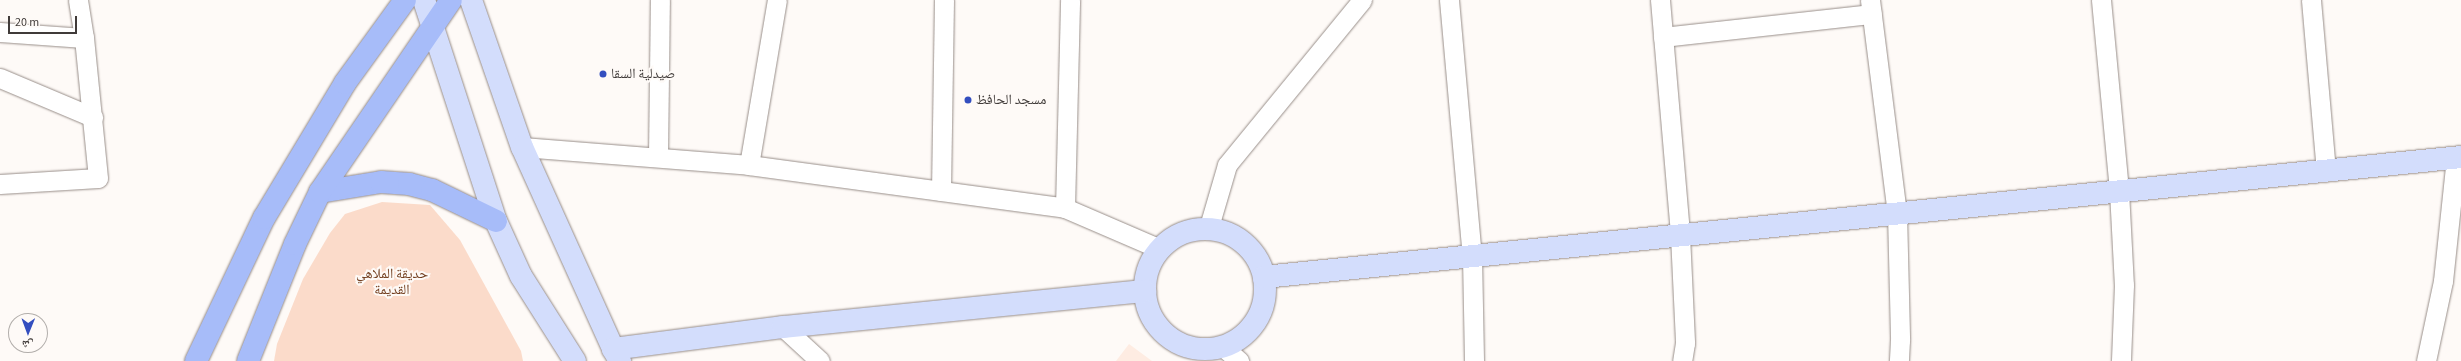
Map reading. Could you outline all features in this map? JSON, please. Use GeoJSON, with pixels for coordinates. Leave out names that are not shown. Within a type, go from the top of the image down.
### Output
{"type":"FeatureCollection","features":[{"type":"Feature","properties":{"kind":"main road"},"geometry":{"type":"LineString","coordinates":[[196,361],[264,218],[345,83],[406,0]]}},
{"type":"Feature","properties":{"kind":"main road"},"geometry":{"type":"LineString","coordinates":[[424,0],[496,221],[521,276],[574,361]]}},
{"type":"Feature","properties":{"kind":"main road"},"geometry":{"type":"LineString","coordinates":[[248,361],[295,244],[320,192],[451,0]]}},
{"type":"Feature","properties":{"kind":"main road"},"geometry":{"type":"LineString","coordinates":[[471,0],[522,147],[616,355],[783,327],[1144,291]]}},
{"type":"Feature","properties":{"kind":"main road"},"geometry":{"type":"LineString","coordinates":[[1264,277],[2458,157]]}},
{"type":"Feature","properties":{"kind":"main road"},"geometry":{"type":"LineString","coordinates":[[320,192],[381,182],[410,184],[432,190],[496,221]]}},
{"type":"Feature","properties":{"kind":"main road"},"geometry":{"type":"LineString","coordinates":[[1208,230],[1227,234],[1244,244],[1256,259],[1264,277],[1264,294],[1262,306],[1252,327],[1238,339],[1222,346],[1204,349],[1186,346],[1169,338],[1156,325],[1148,309],[1144,291],[1146,276],[1151,262],[1160,249],[1173,238],[1190,231],[1208,230]]}},
{"type":"Feature","properties":{"kind":"street"},"geometry":{"type":"LineString","coordinates":[[0,184],[98,178],[93,117],[78,0]]}},
{"type":"Feature","properties":{"kind":"street"},"geometry":{"type":"LineString","coordinates":[[658,156],[660,0]]}},
{"type":"Feature","properties":{"kind":"street"},"geometry":{"type":"LineString","coordinates":[[749,165],[777,0]]}},
{"type":"Feature","properties":{"kind":"street"},"geometry":{"type":"LineString","coordinates":[[941,191],[944,0]]}},
{"type":"Feature","properties":{"kind":"street"},"geometry":{"type":"LineString","coordinates":[[1065,208],[1070,0]]}},
{"type":"Feature","properties":{"kind":"street"},"geometry":{"type":"LineString","coordinates":[[1208,230],[1227,165],[1362,0]]}},
{"type":"Feature","properties":{"kind":"street"},"geometry":{"type":"LineString","coordinates":[[1450,0],[1472,256],[1474,361]]}},
{"type":"Feature","properties":{"kind":"street"},"geometry":{"type":"LineString","coordinates":[[1660,0],[1680,235],[1685,343],[1682,361]]}},
{"type":"Feature","properties":{"kind":"street"},"geometry":{"type":"LineString","coordinates":[[2101,0],[2118,191],[2124,285],[2121,361]]}},
{"type":"Feature","properties":{"kind":"street"},"geometry":{"type":"LineString","coordinates":[[2311,0],[2326,171]]}},
{"type":"Feature","properties":{"kind":"street"},"geometry":{"type":"LineString","coordinates":[[1663,38],[1871,7],[1897,214],[1900,340],[1899,361]]}},
{"type":"Feature","properties":{"kind":"street"},"geometry":{"type":"LineString","coordinates":[[0,32],[84,38]]}},
{"type":"Feature","properties":{"kind":"street"},"geometry":{"type":"LineString","coordinates":[[0,78],[93,117]]}},
{"type":"Feature","properties":{"kind":"street"},"geometry":{"type":"LineString","coordinates":[[522,147],[658,156],[749,165],[1065,208],[1160,249]]}},
{"type":"Feature","properties":{"kind":"street"},"geometry":{"type":"LineString","coordinates":[[2426,361],[2443,281],[2458,157]]}},
{"type":"Feature","properties":{"kind":"street"},"geometry":{"type":"LineString","coordinates":[[783,327],[820,361]]}},
{"type":"Feature","properties":{"kind":"street"},"geometry":{"type":"LineString","coordinates":[[1222,346],[1239,361]]}},
{"type":"Feature","properties":{"kind":"shaded area"},"geometry":{"type":"Polygon","coordinates":[[[1129,344],[1152,361],[1116,361],[1129,344]]]}},
{"type":"Feature","properties":{"kind":"green space","name":"حديقة الملاهي القديمة"},"geometry":{"type":"Polygon","coordinates":[[[382,202],[430,205],[460,240],[521,351],[523,361],[274,361],[277,344],[303,279],[330,233],[345,214],[382,202]]]}},
{"type":"Feature","properties":{"kind":"place","name":"صيدلية السقا"},"geometry":{"type":"Point","coordinates":[603,74]}},
{"type":"Feature","properties":{"kind":"place","name":"مسجد الحافظ"},"geometry":{"type":"Point","coordinates":[968,100]}}]}
